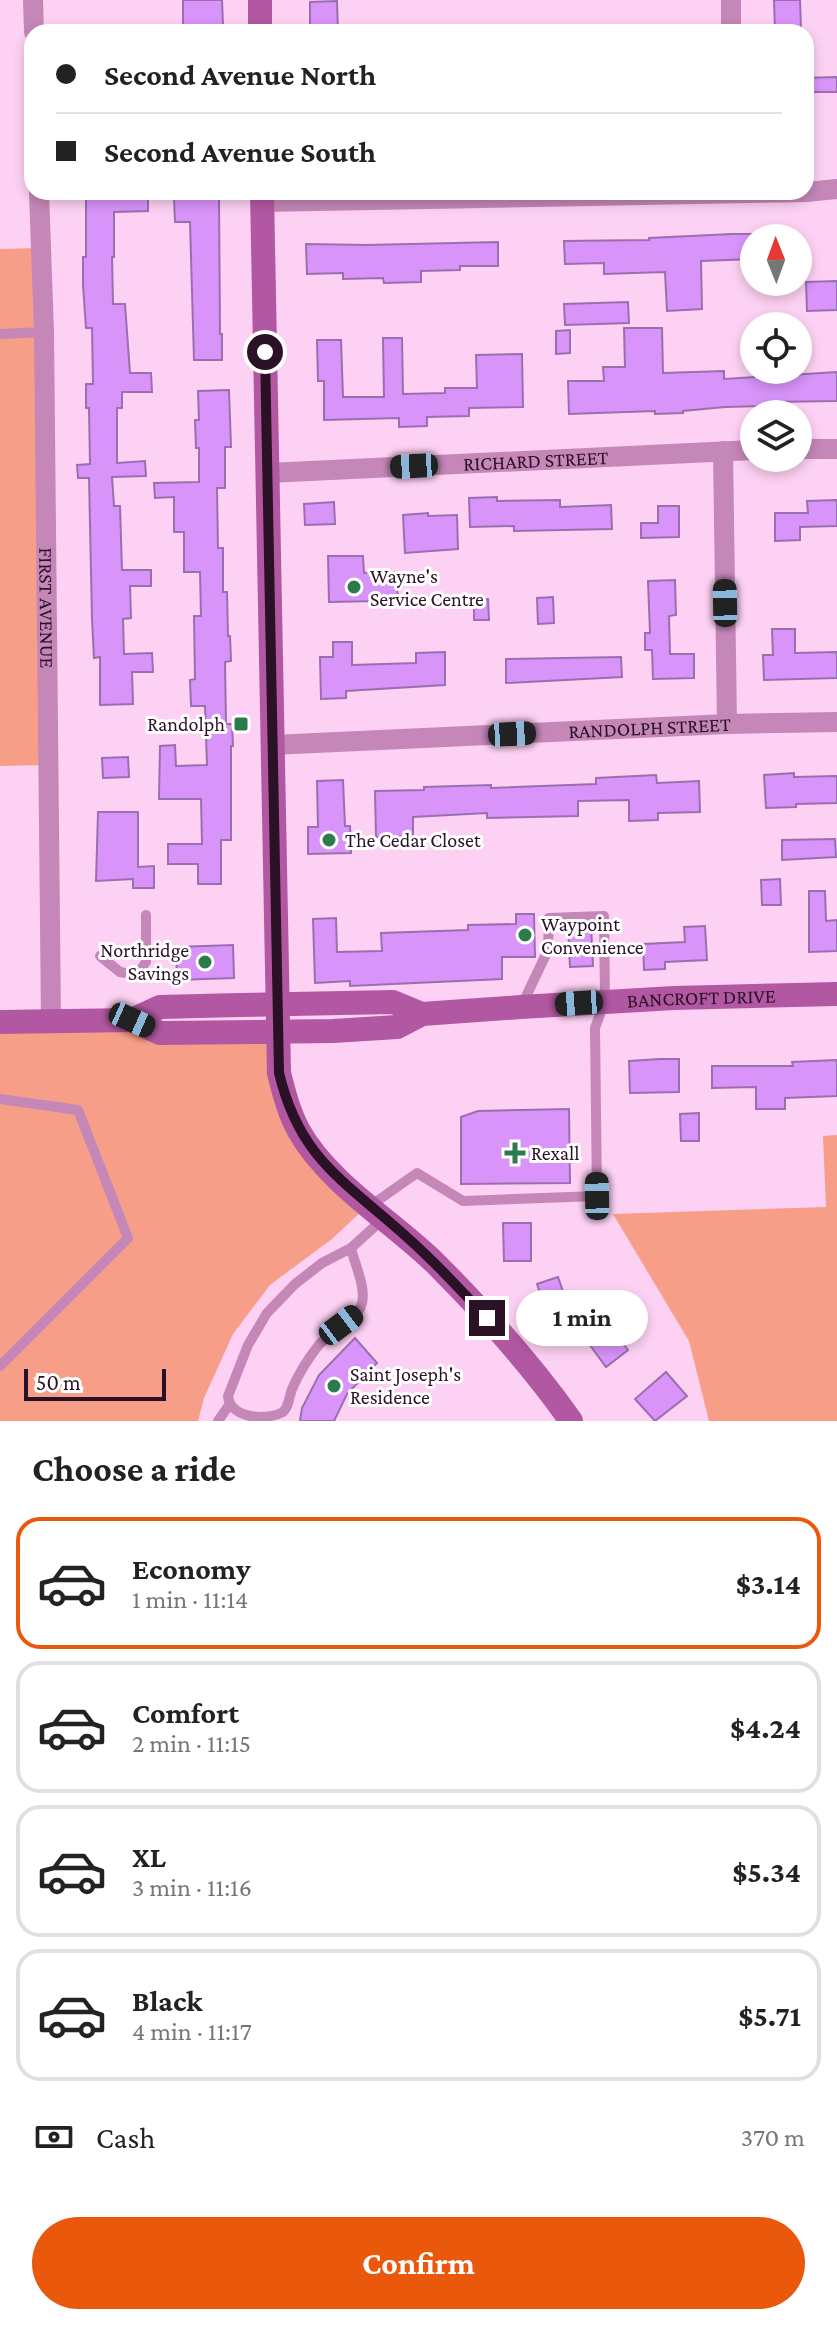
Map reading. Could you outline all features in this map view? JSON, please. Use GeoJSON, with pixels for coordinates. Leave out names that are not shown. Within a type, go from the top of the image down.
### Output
{"type":"FeatureCollection","features":[{"type":"Feature","properties":{"kind":"main road"},"geometry":{"type":"LineString","coordinates":[[260,0],[260,24]]}},
{"type":"Feature","properties":{"kind":"main road"},"geometry":{"type":"LineString","coordinates":[[262,200],[279,1073],[292,1117],[301,1135],[332,1172],[426,1255],[487,1318],[553,1395],[571,1421]]}},
{"type":"Feature","properties":{"kind":"main road","name":"BANCROFT DRIVE"},"geometry":{"type":"LineString","coordinates":[[132,1020],[160,1033],[397,1027],[422,1014],[605,1001],[837,994]]}},
{"type":"Feature","properties":{"kind":"main road","name":"BANCROFT DRIVE"},"geometry":{"type":"LineString","coordinates":[[0,1022],[132,1020],[160,1007],[279,1004],[393,1002],[422,1014]]}},
{"type":"Feature","properties":{"kind":"street"},"geometry":{"type":"LineString","coordinates":[[33,0],[34,24]]}},
{"type":"Feature","properties":{"kind":"street"},"geometry":{"type":"LineString","coordinates":[[731,0],[731,24]]}},
{"type":"Feature","properties":{"kind":"street"},"geometry":{"type":"LineString","coordinates":[[814,191],[837,189]]}},
{"type":"Feature","properties":{"kind":"street","name":"FIRST AVENUE"},"geometry":{"type":"LineString","coordinates":[[39,200],[44,332],[51,1022]]}},
{"type":"Feature","properties":{"kind":"street"},"geometry":{"type":"LineString","coordinates":[[812,449],[837,449]]}},
{"type":"Feature","properties":{"kind":"street","name":"RICHARD STREET"},"geometry":{"type":"LineString","coordinates":[[268,473],[740,450]]}},
{"type":"Feature","properties":{"kind":"street"},"geometry":{"type":"LineString","coordinates":[[723,451],[727,724]]}},
{"type":"Feature","properties":{"kind":"street","name":"RANDOLPH STREET"},"geometry":{"type":"LineString","coordinates":[[272,745],[727,724],[837,722]]}},
{"type":"Feature","properties":{"kind":"lane"},"geometry":{"type":"LineString","coordinates":[[0,334],[44,332]]}},
{"type":"Feature","properties":{"kind":"lane"},"geometry":{"type":"LineString","coordinates":[[100,956],[120,972],[137,975],[146,962],[146,915]]}},
{"type":"Feature","properties":{"kind":"lane"},"geometry":{"type":"LineString","coordinates":[[351,1248],[362,1302],[356,1313],[326,1336],[305,1363],[286,1410],[274,1419],[255,1419],[233,1411],[228,1396],[248,1345],[267,1313],[295,1284],[322,1263],[351,1248],[377,1212],[417,1173],[463,1201],[597,1196],[595,1028],[605,1001],[604,916],[549,918],[548,950],[521,1007]]}},
{"type":"Feature","properties":{"kind":"lane"},"geometry":{"type":"LineString","coordinates":[[0,1099],[78,1110],[128,1238],[0,1366]]}},
{"type":"Feature","properties":{"kind":"lane"},"geometry":{"type":"LineString","coordinates":[[218,1421],[229,1405]]}},
{"type":"Feature","properties":{"kind":"shaded area"},"geometry":{"type":"Polygon","coordinates":[[[40,248],[47,765],[0,766],[0,249],[40,248]]]}},
{"type":"Feature","properties":{"kind":"shaded area"},"geometry":{"type":"Polygon","coordinates":[[[0,1021],[277,1032],[283,1096],[364,1209],[332,1239],[270,1285],[233,1334],[204,1398],[198,1421],[0,1421],[0,1021]]]}},
{"type":"Feature","properties":{"kind":"shaded area"},"geometry":{"type":"Polygon","coordinates":[[[837,1135],[837,1421],[709,1421],[689,1341],[613,1214],[826,1207],[823,1136],[837,1135]]]}},
{"type":"Feature","properties":{"kind":"building"},"geometry":{"type":"Polygon","coordinates":[[[183,0],[222,0],[223,24],[183,24],[183,0]]]}},
{"type":"Feature","properties":{"kind":"building"},"geometry":{"type":"Polygon","coordinates":[[[774,0],[800,0],[801,24],[775,24],[774,0]]]}},
{"type":"Feature","properties":{"kind":"building"},"geometry":{"type":"Polygon","coordinates":[[[337,1],[338,24],[310,24],[310,2],[337,1]]]}},
{"type":"Feature","properties":{"kind":"building"},"geometry":{"type":"Polygon","coordinates":[[[837,77],[837,92],[814,92],[814,78],[837,77]]]}},
{"type":"Feature","properties":{"kind":"building"},"geometry":{"type":"Polygon","coordinates":[[[86,200],[148,200],[148,211],[114,212],[112,257],[113,304],[125,304],[130,373],[151,373],[152,392],[122,392],[122,408],[117,408],[117,463],[145,461],[146,476],[112,477],[114,506],[120,506],[122,570],[151,570],[151,586],[130,586],[131,618],[123,619],[124,654],[152,653],[153,672],[132,672],[133,704],[100,705],[100,657],[94,658],[89,478],[78,478],[77,465],[90,464],[86,384],[93,384],[92,328],[86,328],[83,257],[86,257],[86,200]]]}},
{"type":"Feature","properties":{"kind":"building"},"geometry":{"type":"Polygon","coordinates":[[[174,200],[219,200],[222,360],[194,360],[190,222],[175,222],[174,200]]]}},
{"type":"Feature","properties":{"kind":"building"},"geometry":{"type":"Polygon","coordinates":[[[740,234],[740,260],[701,261],[702,309],[667,311],[665,272],[604,274],[604,263],[565,264],[564,241],[740,234]]]}},
{"type":"Feature","properties":{"kind":"building"},"geometry":{"type":"Polygon","coordinates":[[[498,242],[498,266],[460,266],[460,270],[421,271],[421,282],[384,283],[383,278],[343,279],[343,273],[307,274],[306,244],[498,242]]]}},
{"type":"Feature","properties":{"kind":"building"},"geometry":{"type":"Polygon","coordinates":[[[837,281],[837,310],[807,311],[806,296],[812,296],[812,282],[837,281]]]}},
{"type":"Feature","properties":{"kind":"building"},"geometry":{"type":"Polygon","coordinates":[[[628,302],[629,323],[565,325],[564,304],[628,302]]]}},
{"type":"Feature","properties":{"kind":"building"},"geometry":{"type":"Polygon","coordinates":[[[624,328],[662,328],[663,373],[724,371],[724,379],[740,378],[740,384],[812,384],[812,374],[837,372],[837,401],[740,400],[740,407],[683,413],[569,414],[568,381],[604,381],[603,367],[625,367],[624,328]]]}},
{"type":"Feature","properties":{"kind":"building"},"geometry":{"type":"Polygon","coordinates":[[[570,330],[570,353],[556,354],[556,331],[570,330]]]}},
{"type":"Feature","properties":{"kind":"building"},"geometry":{"type":"Polygon","coordinates":[[[383,338],[402,338],[403,394],[445,393],[445,388],[477,388],[476,355],[522,354],[523,407],[469,408],[469,416],[427,417],[427,426],[399,427],[399,418],[324,420],[324,381],[318,381],[317,340],[341,340],[343,397],[384,397],[383,338]]]}},
{"type":"Feature","properties":{"kind":"building"},"geometry":{"type":"Polygon","coordinates":[[[229,390],[231,447],[225,447],[225,488],[217,488],[218,548],[223,548],[223,592],[227,592],[231,661],[225,662],[226,724],[232,724],[233,746],[231,840],[221,840],[221,884],[198,884],[198,864],[168,864],[168,844],[202,844],[201,799],[159,799],[160,746],[175,745],[176,766],[207,765],[205,706],[191,706],[190,680],[195,679],[194,616],[201,616],[200,572],[184,572],[184,532],[174,532],[174,497],[155,498],[154,483],[199,482],[195,420],[199,420],[198,391],[229,390]]]}},
{"type":"Feature","properties":{"kind":"building"},"geometry":{"type":"Polygon","coordinates":[[[497,497],[497,501],[560,500],[560,507],[611,505],[612,529],[514,531],[514,526],[470,527],[469,498],[497,497]]]}},
{"type":"Feature","properties":{"kind":"building"},"geometry":{"type":"Polygon","coordinates":[[[837,500],[837,526],[800,527],[800,540],[775,541],[775,513],[808,513],[807,501],[837,500]]]}},
{"type":"Feature","properties":{"kind":"building"},"geometry":{"type":"Polygon","coordinates":[[[334,502],[335,524],[305,525],[304,504],[334,502]]]}},
{"type":"Feature","properties":{"kind":"building"},"geometry":{"type":"Polygon","coordinates":[[[658,506],[679,506],[679,537],[641,538],[641,523],[658,523],[658,506]]]}},
{"type":"Feature","properties":{"kind":"building"},"geometry":{"type":"Polygon","coordinates":[[[428,513],[428,516],[457,515],[458,549],[405,553],[403,515],[428,513]]]}},
{"type":"Feature","properties":{"kind":"building","name":"Wayne's Service Centre"},"geometry":{"type":"Polygon","coordinates":[[[328,556],[363,556],[364,573],[396,572],[398,598],[329,602],[328,556]]]}},
{"type":"Feature","properties":{"kind":"building"},"geometry":{"type":"Polygon","coordinates":[[[675,580],[676,615],[669,616],[670,654],[694,654],[694,678],[653,679],[652,650],[645,650],[645,633],[650,633],[648,581],[675,580]]]}},
{"type":"Feature","properties":{"kind":"building"},"geometry":{"type":"Polygon","coordinates":[[[553,597],[554,623],[538,624],[537,598],[553,597]]]}},
{"type":"Feature","properties":{"kind":"building"},"geometry":{"type":"Polygon","coordinates":[[[488,599],[489,620],[474,620],[474,600],[488,599]]]}},
{"type":"Feature","properties":{"kind":"building"},"geometry":{"type":"Polygon","coordinates":[[[772,629],[795,629],[795,653],[837,652],[837,678],[764,680],[763,655],[773,655],[772,629]]]}},
{"type":"Feature","properties":{"kind":"building"},"geometry":{"type":"Polygon","coordinates":[[[333,642],[352,642],[352,665],[416,663],[416,653],[445,652],[445,685],[346,691],[346,698],[321,699],[320,657],[333,657],[333,642]]]}},
{"type":"Feature","properties":{"kind":"building"},"geometry":{"type":"Polygon","coordinates":[[[621,657],[622,677],[506,683],[506,659],[621,657]]]}},
{"type":"Feature","properties":{"kind":"building"},"geometry":{"type":"Polygon","coordinates":[[[128,757],[129,777],[103,778],[102,758],[128,757]]]}},
{"type":"Feature","properties":{"kind":"building"},"geometry":{"type":"Polygon","coordinates":[[[794,773],[794,777],[837,776],[837,803],[766,808],[764,775],[794,773]]]}},
{"type":"Feature","properties":{"kind":"building"},"geometry":{"type":"Polygon","coordinates":[[[656,775],[657,783],[699,781],[700,812],[658,813],[658,820],[629,821],[629,800],[578,801],[578,816],[487,818],[487,813],[413,817],[413,836],[376,837],[375,791],[424,790],[424,787],[596,784],[596,778],[656,775]]]}},
{"type":"Feature","properties":{"kind":"building"},"geometry":{"type":"Polygon","coordinates":[[[343,780],[345,826],[350,826],[351,853],[308,854],[308,827],[318,827],[317,781],[343,780]]]}},
{"type":"Feature","properties":{"kind":"building"},"geometry":{"type":"Polygon","coordinates":[[[98,812],[138,812],[138,867],[154,866],[154,888],[133,888],[133,879],[96,881],[98,812]]]}},
{"type":"Feature","properties":{"kind":"building"},"geometry":{"type":"Polygon","coordinates":[[[835,839],[836,857],[782,860],[782,840],[835,839]]]}},
{"type":"Feature","properties":{"kind":"building"},"geometry":{"type":"Polygon","coordinates":[[[780,879],[781,905],[762,905],[761,880],[780,879]]]}},
{"type":"Feature","properties":{"kind":"building"},"geometry":{"type":"Polygon","coordinates":[[[809,891],[825,891],[826,921],[837,920],[837,951],[809,952],[809,891]]]}},
{"type":"Feature","properties":{"kind":"building"},"geometry":{"type":"Polygon","coordinates":[[[516,914],[534,914],[535,957],[502,957],[502,979],[350,986],[350,981],[315,983],[313,919],[336,918],[337,952],[382,951],[381,933],[468,930],[468,925],[516,924],[516,914]]]}},
{"type":"Feature","properties":{"kind":"building"},"geometry":{"type":"Polygon","coordinates":[[[591,924],[593,966],[570,967],[568,925],[591,924]]]}},
{"type":"Feature","properties":{"kind":"building"},"geometry":{"type":"Polygon","coordinates":[[[705,926],[707,960],[665,962],[665,969],[644,970],[643,944],[685,942],[684,927],[705,926]]]}},
{"type":"Feature","properties":{"kind":"building","name":"Northridge Savings"},"geometry":{"type":"Polygon","coordinates":[[[233,945],[234,978],[177,980],[176,947],[233,945]]]}},
{"type":"Feature","properties":{"kind":"building"},"geometry":{"type":"Polygon","coordinates":[[[679,1059],[679,1092],[630,1093],[629,1061],[679,1059]]]}},
{"type":"Feature","properties":{"kind":"building"},"geometry":{"type":"Polygon","coordinates":[[[837,1060],[837,1096],[785,1098],[785,1109],[756,1109],[756,1087],[712,1088],[712,1066],[793,1066],[792,1062],[837,1060]]]}},
{"type":"Feature","properties":{"kind":"building","name":"Rexall"},"geometry":{"type":"Polygon","coordinates":[[[569,1109],[570,1183],[461,1184],[461,1117],[478,1111],[569,1109]]]}},
{"type":"Feature","properties":{"kind":"building"},"geometry":{"type":"Polygon","coordinates":[[[699,1113],[699,1141],[681,1141],[680,1114],[699,1113]]]}},
{"type":"Feature","properties":{"kind":"building"},"geometry":{"type":"Polygon","coordinates":[[[503,1223],[531,1223],[531,1261],[504,1261],[503,1223]]]}},
{"type":"Feature","properties":{"kind":"building"},"geometry":{"type":"Polygon","coordinates":[[[558,1277],[571,1314],[549,1321],[537,1284],[558,1277]]]}},
{"type":"Feature","properties":{"kind":"building"},"geometry":{"type":"Polygon","coordinates":[[[595,1306],[628,1350],[606,1367],[573,1322],[595,1306]]]}},
{"type":"Feature","properties":{"kind":"building","name":"Saint Joseph's Residence"},"geometry":{"type":"Polygon","coordinates":[[[355,1338],[377,1363],[347,1394],[334,1421],[300,1421],[302,1408],[319,1375],[355,1338]]]}},
{"type":"Feature","properties":{"kind":"building"},"geometry":{"type":"Polygon","coordinates":[[[666,1372],[687,1396],[655,1421],[635,1399],[666,1372]]]}},
{"type":"Feature","properties":{"kind":"place","name":"Wayne's Service Centre"},"geometry":{"type":"Point","coordinates":[354,587]}},
{"type":"Feature","properties":{"kind":"place","name":"Randolph"},"geometry":{"type":"Point","coordinates":[241,724]}},
{"type":"Feature","properties":{"kind":"place","name":"The Cedar Closet"},"geometry":{"type":"Point","coordinates":[329,840]}},
{"type":"Feature","properties":{"kind":"place","name":"Waypoint Convenience"},"geometry":{"type":"Point","coordinates":[525,935]}},
{"type":"Feature","properties":{"kind":"place","name":"Northridge Savings"},"geometry":{"type":"Point","coordinates":[205,962]}},
{"type":"Feature","properties":{"kind":"place","name":"Rexall"},"geometry":{"type":"Point","coordinates":[515,1153]}},
{"type":"Feature","properties":{"kind":"place","name":"Saint Joseph's Residence"},"geometry":{"type":"Point","coordinates":[334,1386]}},
{"type":"Feature","properties":{"kind":"route"},"geometry":{"type":"LineString","coordinates":[[265,352],[279,1073],[292,1117],[312,1149],[332,1172],[451,1279],[487,1318]]}}]}
